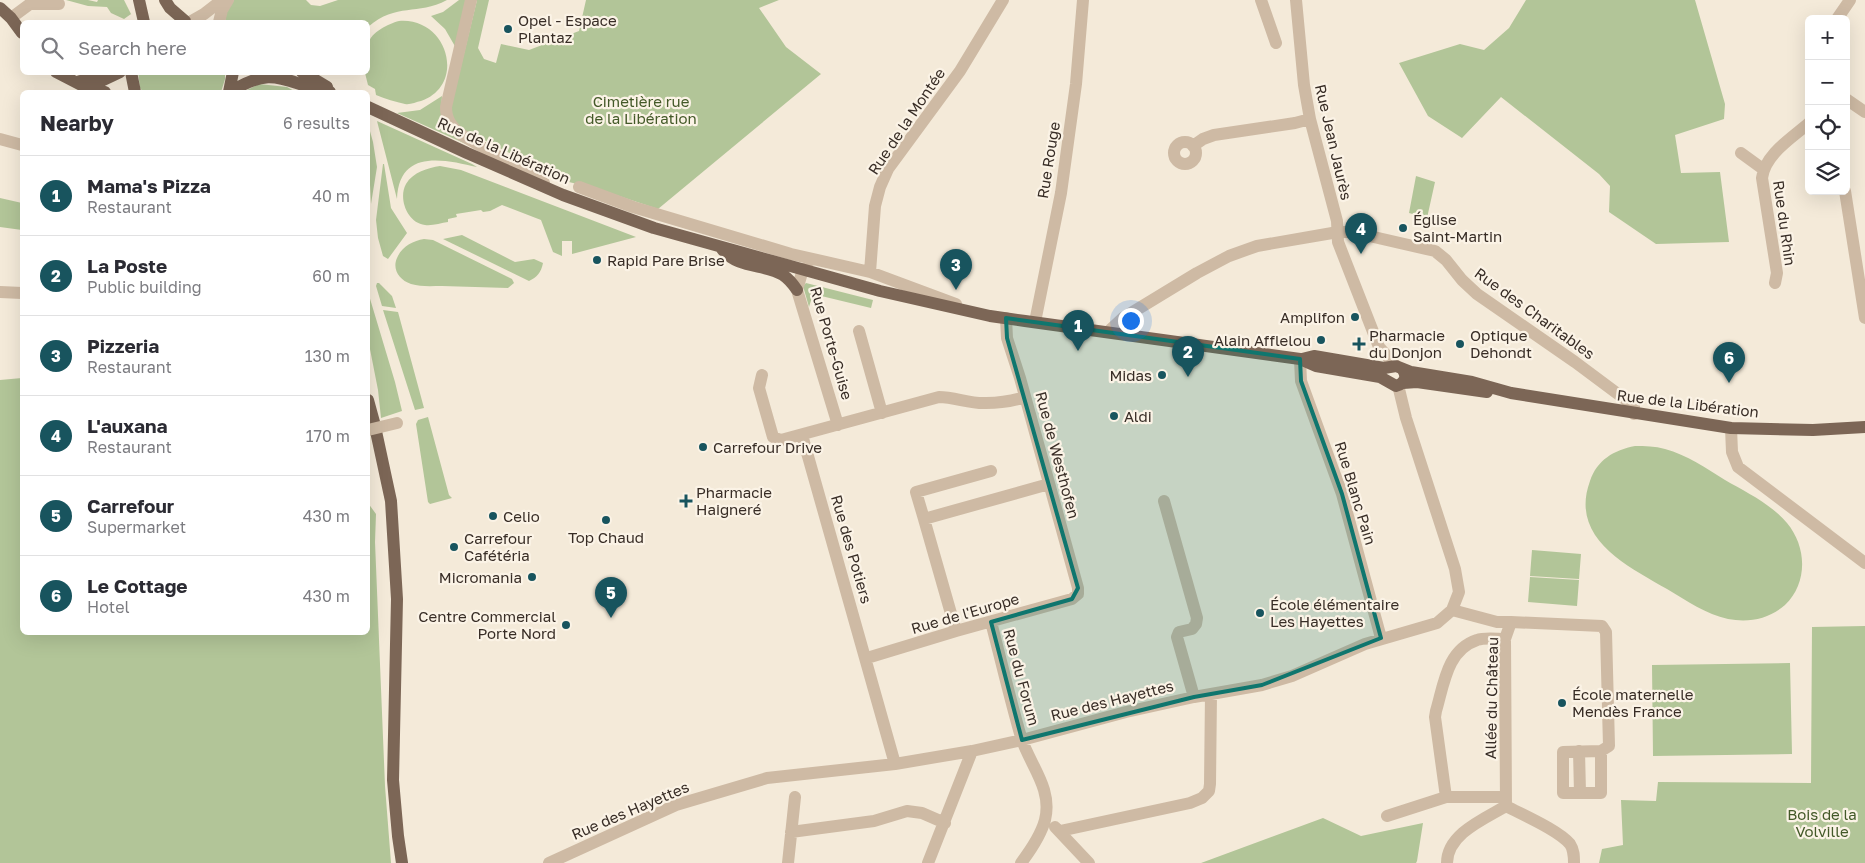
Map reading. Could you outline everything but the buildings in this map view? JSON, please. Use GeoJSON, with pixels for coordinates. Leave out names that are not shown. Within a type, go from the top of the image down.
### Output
{"type":"FeatureCollection","features":[{"type":"Feature","properties":{"kind":"main road"},"geometry":{"type":"LineString","coordinates":[[139,0],[144,20]]}},
{"type":"Feature","properties":{"kind":"main road"},"geometry":{"type":"LineString","coordinates":[[165,0],[170,8],[186,20]]}},
{"type":"Feature","properties":{"kind":"main road"},"geometry":{"type":"LineString","coordinates":[[0,8],[11,18],[20,30]]}},
{"type":"Feature","properties":{"kind":"main road"},"geometry":{"type":"LineString","coordinates":[[61,75],[72,81],[99,90]]}},
{"type":"Feature","properties":{"kind":"main road"},"geometry":{"type":"LineString","coordinates":[[72,81],[101,81],[114,75]]}},
{"type":"Feature","properties":{"kind":"main road"},"geometry":{"type":"LineString","coordinates":[[132,75],[136,90]]}},
{"type":"Feature","properties":{"kind":"main road"},"geometry":{"type":"LineString","coordinates":[[230,90],[233,75]]}},
{"type":"Feature","properties":{"kind":"main road"},"geometry":{"type":"LineString","coordinates":[[307,75],[333,90]]}},
{"type":"Feature","properties":{"kind":"main road"},"geometry":{"type":"LineString","coordinates":[[234,90],[252,80],[274,77],[323,90]]}},
{"type":"Feature","properties":{"kind":"main road","name":"Rue de la Libération"},"geometry":{"type":"LineString","coordinates":[[370,108],[564,195],[629,219],[695,241],[880,291],[974,312],[1300,360],[1316,366],[1380,377],[1396,376],[1417,382],[1473,391],[1509,393],[1731,428],[1813,430],[1865,427]]}},
{"type":"Feature","properties":{"kind":"main road"},"geometry":{"type":"LineString","coordinates":[[720,247],[731,258],[743,264],[781,274],[789,279],[797,290]]}},
{"type":"Feature","properties":{"kind":"main road"},"geometry":{"type":"LineString","coordinates":[[370,407],[391,501],[397,599],[393,780],[402,863]]}},
{"type":"Feature","properties":{"kind":"street"},"geometry":{"type":"LineString","coordinates":[[193,20],[222,0]]}},
{"type":"Feature","properties":{"kind":"street"},"geometry":{"type":"LineString","coordinates":[[220,20],[222,10],[228,0]]}},
{"type":"Feature","properties":{"kind":"street"},"geometry":{"type":"LineString","coordinates":[[471,0],[446,107],[447,119],[460,134],[513,163],[564,195]]}},
{"type":"Feature","properties":{"kind":"street","name":"Rue Rouge"},"geometry":{"type":"LineString","coordinates":[[1035,322],[1061,194],[1076,84],[1083,0]]}},
{"type":"Feature","properties":{"kind":"street"},"geometry":{"type":"LineString","coordinates":[[1261,0],[1276,43]]}},
{"type":"Feature","properties":{"kind":"street","name":"Rue Jean Jaurès"},"geometry":{"type":"LineString","coordinates":[[1296,0],[1304,85],[1310,119],[1337,221],[1338,242],[1379,347],[1396,376]]}},
{"type":"Feature","properties":{"kind":"street"},"geometry":{"type":"LineString","coordinates":[[1840,15],[1850,0]]}},
{"type":"Feature","properties":{"kind":"street","name":"Rue de la Montée"},"geometry":{"type":"LineString","coordinates":[[870,272],[875,206],[880,186],[888,169],[968,59],[1000,1]]}},
{"type":"Feature","properties":{"kind":"street"},"geometry":{"type":"LineString","coordinates":[[11,18],[30,4],[59,4]]}},
{"type":"Feature","properties":{"kind":"street"},"geometry":{"type":"LineString","coordinates":[[1850,104],[1865,112]]}},
{"type":"Feature","properties":{"kind":"street"},"geometry":{"type":"LineString","coordinates":[[1193,146],[1203,139],[1214,135],[1310,119]]}},
{"type":"Feature","properties":{"kind":"street","name":"Rue du Rhin"},"geometry":{"type":"LineString","coordinates":[[1775,283],[1777,273],[1762,178],[1763,169],[1768,160],[1805,127]]}},
{"type":"Feature","properties":{"kind":"street"},"geometry":{"type":"LineString","coordinates":[[0,139],[20,144]]}},
{"type":"Feature","properties":{"kind":"street","name":"Rue du Rhin"},"geometry":{"type":"LineString","coordinates":[[1741,153],[1763,169]]}},
{"type":"Feature","properties":{"kind":"street","name":"Rue de la Libération"},"geometry":{"type":"LineString","coordinates":[[578,187],[633,207],[813,260],[870,272],[974,312]]}},
{"type":"Feature","properties":{"kind":"street"},"geometry":{"type":"LineString","coordinates":[[1846,195],[1865,318]]}},
{"type":"Feature","properties":{"kind":"street"},"geometry":{"type":"LineString","coordinates":[[629,219],[633,207]]}},
{"type":"Feature","properties":{"kind":"street","name":"Rue des Charitables"},"geometry":{"type":"LineString","coordinates":[[1108,332],[1123,318],[1229,256],[1257,246],[1338,232],[1352,232],[1434,251],[1446,260],[1462,280],[1478,294],[1634,406],[1634,414]]}},
{"type":"Feature","properties":{"kind":"street"},"geometry":{"type":"LineString","coordinates":[[803,269],[807,263],[813,260]]}},
{"type":"Feature","properties":{"kind":"street","name":"Rue Porte-Guise"},"geometry":{"type":"LineString","coordinates":[[803,269],[797,290],[838,425]]}},
{"type":"Feature","properties":{"kind":"street"},"geometry":{"type":"LineString","coordinates":[[0,292],[20,293]]}},
{"type":"Feature","properties":{"kind":"street","name":"Rue de Westhofen"},"geometry":{"type":"LineString","coordinates":[[1006,318],[1007,338],[1078,588],[1078,594],[1072,599]]}},
{"type":"Feature","properties":{"kind":"street"},"geometry":{"type":"LineString","coordinates":[[859,332],[882,413]]}},
{"type":"Feature","properties":{"kind":"street","name":"Rue Blanc Pain"},"geometry":{"type":"LineString","coordinates":[[1300,360],[1301,380],[1342,494],[1381,638]]}},
{"type":"Feature","properties":{"kind":"street"},"geometry":{"type":"LineString","coordinates":[[762,375],[759,388],[773,437],[781,440],[939,397],[953,397],[985,403],[1025,397]]}},
{"type":"Feature","properties":{"kind":"street"},"geometry":{"type":"LineString","coordinates":[[1396,376],[1406,418],[1455,569],[1459,592],[1452,610]]}},
{"type":"Feature","properties":{"kind":"street"},"geometry":{"type":"LineString","coordinates":[[370,430],[397,423]]}},
{"type":"Feature","properties":{"kind":"street"},"geometry":{"type":"LineString","coordinates":[[1731,428],[1732,452],[1738,467],[1865,563]]}},
{"type":"Feature","properties":{"kind":"street","name":"Rue des Potiers"},"geometry":{"type":"LineString","coordinates":[[802,435],[867,658],[895,764]]}},
{"type":"Feature","properties":{"kind":"street"},"geometry":{"type":"LineString","coordinates":[[956,631],[916,492],[991,471]]}},
{"type":"Feature","properties":{"kind":"street"},"geometry":{"type":"LineString","coordinates":[[924,519],[1049,484]]}},
{"type":"Feature","properties":{"kind":"street"},"geometry":{"type":"LineString","coordinates":[[1164,501],[1197,618],[1196,624],[1192,629],[1180,632],[1177,638],[1194,697]]}},
{"type":"Feature","properties":{"kind":"street","name":"Rue de l'Europe"},"geometry":{"type":"LineString","coordinates":[[867,658],[1072,599]]}},
{"type":"Feature","properties":{"kind":"street","name":"Rue des Hayettes"},"geometry":{"type":"LineString","coordinates":[[548,863],[676,805],[768,778],[895,764],[972,751],[1022,740],[1126,712],[1194,697],[1262,686],[1292,676],[1364,644],[1437,623],[1452,610]]}},
{"type":"Feature","properties":{"kind":"street","name":"Allée du Château"},"geometry":{"type":"LineString","coordinates":[[1452,610],[1497,622],[1511,622],[1505,640],[1506,801]]}},
{"type":"Feature","properties":{"kind":"street","name":"Rue du Forum"},"geometry":{"type":"LineString","coordinates":[[991,622],[1022,740],[1044,789],[1045,820]]}},
{"type":"Feature","properties":{"kind":"street"},"geometry":{"type":"LineString","coordinates":[[1511,622],[1602,626],[1606,632],[1605,749],[1601,793],[1564,793],[1563,752],[1605,749]]}},
{"type":"Feature","properties":{"kind":"street"},"geometry":{"type":"LineString","coordinates":[[1446,797],[1435,717],[1450,662],[1465,647],[1479,639],[1505,640]]}},
{"type":"Feature","properties":{"kind":"street"},"geometry":{"type":"LineString","coordinates":[[1060,831],[1190,803],[1202,798],[1209,791],[1210,784],[1211,694]]}},
{"type":"Feature","properties":{"kind":"street"},"geometry":{"type":"LineString","coordinates":[[928,863],[972,751]]}},
{"type":"Feature","properties":{"kind":"street"},"geometry":{"type":"LineString","coordinates":[[788,863],[795,797]]}},
{"type":"Feature","properties":{"kind":"street"},"geometry":{"type":"LineString","coordinates":[[1387,816],[1446,797],[1506,801],[1571,845],[1574,852],[1574,863]]}},
{"type":"Feature","properties":{"kind":"street"},"geometry":{"type":"LineString","coordinates":[[1447,863],[1447,855],[1455,840],[1506,801]]}},
{"type":"Feature","properties":{"kind":"street"},"geometry":{"type":"LineString","coordinates":[[791,832],[874,821],[907,811],[922,813],[945,823]]}},
{"type":"Feature","properties":{"kind":"street"},"geometry":{"type":"LineString","coordinates":[[1020,863],[1031,848],[1045,820],[1060,831],[1089,863]]}},
{"type":"Feature","properties":{"kind":"highlighted area"},"geometry":{"type":"Polygon","coordinates":[[[1006,318],[1300,359],[1301,381],[1342,494],[1381,638],[1262,685],[1194,697],[1022,740],[991,622],[1072,599],[1078,588],[1007,338],[1006,318]]]}},
{"type":"Feature","properties":{"kind":"green space"},"geometry":{"type":"Polygon","coordinates":[[[66,0],[97,2],[98,0],[124,0],[131,14],[124,19],[111,13],[107,7],[88,6],[66,0]]]}},
{"type":"Feature","properties":{"kind":"green space"},"geometry":{"type":"Polygon","coordinates":[[[234,0],[306,0],[311,5],[320,6],[338,0],[447,0],[436,5],[388,14],[370,25],[370,20],[225,20],[226,13],[234,0]]]}},
{"type":"Feature","properties":{"kind":"green space"},"geometry":{"type":"Polygon","coordinates":[[[459,0],[468,0],[456,48],[445,29],[431,16],[443,12],[459,0]]]}},
{"type":"Feature","properties":{"kind":"green space","name":"Cimetière rue de la Libération"},"geometry":{"type":"Polygon","coordinates":[[[477,0],[489,0],[478,48],[484,59],[496,63],[501,44],[529,50],[579,31],[586,0],[779,0],[759,8],[786,47],[821,74],[658,209],[601,190],[565,181],[464,130],[453,121],[450,111],[477,0]]]}},
{"type":"Feature","properties":{"kind":"green space"},"geometry":{"type":"Polygon","coordinates":[[[1526,0],[1695,0],[1725,104],[1724,119],[1675,135],[1681,173],[1720,172],[1729,242],[1656,244],[1609,212],[1610,186],[1599,174],[1501,97],[1462,138],[1428,116],[1399,63],[1460,44],[1484,50],[1509,28],[1526,0]]]}},
{"type":"Feature","properties":{"kind":"green space"},"geometry":{"type":"Polygon","coordinates":[[[399,21],[416,23],[430,30],[440,40],[446,54],[447,68],[444,81],[435,93],[421,101],[405,104],[394,101],[376,95],[375,89],[368,85],[366,75],[370,75],[370,40],[380,29],[399,21]]]}},
{"type":"Feature","properties":{"kind":"green space"},"geometry":{"type":"Polygon","coordinates":[[[138,75],[225,75],[222,90],[142,90],[138,75]]]}},
{"type":"Feature","properties":{"kind":"green space"},"geometry":{"type":"Polygon","coordinates":[[[259,84],[287,87],[292,90],[247,90],[259,84]]]}},
{"type":"Feature","properties":{"kind":"green space"},"geometry":{"type":"Polygon","coordinates":[[[442,96],[441,114],[477,149],[397,113],[420,110],[442,96]]]}},
{"type":"Feature","properties":{"kind":"green space"},"geometry":{"type":"Polygon","coordinates":[[[377,121],[477,167],[437,160],[425,161],[414,165],[406,172],[400,183],[397,199],[377,121]]]}},
{"type":"Feature","properties":{"kind":"green space"},"geometry":{"type":"Polygon","coordinates":[[[370,131],[377,167],[371,204],[370,187],[370,131]]]}},
{"type":"Feature","properties":{"kind":"green space"},"geometry":{"type":"Polygon","coordinates":[[[383,164],[391,208],[407,233],[388,259],[383,256],[376,220],[383,164]]]}},
{"type":"Feature","properties":{"kind":"green space"},"geometry":{"type":"Polygon","coordinates":[[[440,166],[461,170],[636,237],[572,254],[572,241],[562,241],[562,256],[553,252],[541,220],[502,205],[490,211],[483,212],[481,210],[456,214],[457,217],[448,219],[448,222],[431,225],[419,223],[409,215],[404,203],[403,196],[406,184],[413,176],[426,169],[440,166]]]}},
{"type":"Feature","properties":{"kind":"green space"},"geometry":{"type":"Polygon","coordinates":[[[1416,176],[1435,182],[1427,218],[1409,213],[1416,176]]]}},
{"type":"Feature","properties":{"kind":"green space"},"geometry":{"type":"Polygon","coordinates":[[[0,198],[20,203],[20,230],[0,227],[0,198]]]}},
{"type":"Feature","properties":{"kind":"green space"},"geometry":{"type":"Polygon","coordinates":[[[462,235],[515,262],[534,259],[543,263],[540,272],[529,281],[443,239],[462,235]]]}},
{"type":"Feature","properties":{"kind":"green space"},"geometry":{"type":"Polygon","coordinates":[[[424,239],[433,240],[512,279],[514,283],[508,288],[423,286],[407,282],[400,277],[396,270],[397,258],[408,245],[424,239]]]}},
{"type":"Feature","properties":{"kind":"green space"},"geometry":{"type":"Polygon","coordinates":[[[377,283],[392,296],[396,308],[382,306],[376,286],[377,283]]]}},
{"type":"Feature","properties":{"kind":"green space"},"geometry":{"type":"Polygon","coordinates":[[[806,283],[873,300],[871,308],[813,294],[809,307],[803,286],[806,283]]]}},
{"type":"Feature","properties":{"kind":"green space"},"geometry":{"type":"Polygon","coordinates":[[[370,299],[402,411],[381,418],[370,349],[370,299]]]}},
{"type":"Feature","properties":{"kind":"green space"},"geometry":{"type":"Polygon","coordinates":[[[383,310],[398,312],[424,408],[415,410],[383,310]]]}},
{"type":"Feature","properties":{"kind":"green space"},"geometry":{"type":"Polygon","coordinates":[[[20,378],[20,635],[370,635],[370,506],[376,514],[375,542],[385,786],[391,863],[0,863],[0,380],[20,378]]]}},
{"type":"Feature","properties":{"kind":"green space"},"geometry":{"type":"Polygon","coordinates":[[[428,417],[449,495],[452,498],[430,504],[428,502],[416,424],[418,420],[428,417]]]}},
{"type":"Feature","properties":{"kind":"green space"},"geometry":{"type":"Polygon","coordinates":[[[1635,446],[1661,448],[1689,458],[1758,499],[1781,516],[1794,533],[1801,554],[1802,565],[1798,586],[1793,596],[1785,605],[1772,614],[1758,619],[1736,620],[1720,617],[1697,607],[1635,570],[1606,548],[1595,534],[1588,519],[1586,501],[1590,481],[1597,467],[1607,457],[1620,450],[1635,446]]]}},
{"type":"Feature","properties":{"kind":"green space"},"geometry":{"type":"Polygon","coordinates":[[[1532,550],[1581,554],[1579,579],[1530,576],[1532,550]]]}},
{"type":"Feature","properties":{"kind":"green space"},"geometry":{"type":"Polygon","coordinates":[[[1530,577],[1579,580],[1577,606],[1528,602],[1530,577]]]}},
{"type":"Feature","properties":{"kind":"green space","name":"Bois de la Volville"},"geometry":{"type":"Polygon","coordinates":[[[1865,626],[1865,863],[1599,863],[1602,849],[1623,845],[1621,800],[1656,801],[1658,782],[1811,783],[1812,627],[1865,626]]]}},
{"type":"Feature","properties":{"kind":"green space"},"geometry":{"type":"Polygon","coordinates":[[[1790,663],[1792,754],[1653,756],[1652,665],[1790,663]]]}},
{"type":"Feature","properties":{"kind":"green space"},"geometry":{"type":"Polygon","coordinates":[[[1323,818],[1361,836],[1423,823],[1417,861],[1416,863],[1201,863],[1323,818]]]}},
{"type":"Feature","properties":{"kind":"place","name":"Opel - Espace Plantaz"},"geometry":{"type":"Point","coordinates":[508,29]}},
{"type":"Feature","properties":{"kind":"place","name":"Église Saint-Martin"},"geometry":{"type":"Point","coordinates":[1403,228]}},
{"type":"Feature","properties":{"kind":"place","name":"L'auxana"},"geometry":{"type":"Point","coordinates":[1361,254]}},
{"type":"Feature","properties":{"kind":"place","name":"Rapid Pare Brise"},"geometry":{"type":"Point","coordinates":[597,260]}},
{"type":"Feature","properties":{"kind":"place","name":"Pizzeria"},"geometry":{"type":"Point","coordinates":[956,290]}},
{"type":"Feature","properties":{"kind":"place","name":"Amplifon"},"geometry":{"type":"Point","coordinates":[1355,317]}},
{"type":"Feature","properties":{"kind":"place","name":"Alain Afflelou"},"geometry":{"type":"Point","coordinates":[1321,340]}},
{"type":"Feature","properties":{"kind":"place","name":"Pharmacie du Donjon"},"geometry":{"type":"Point","coordinates":[1359,344]}},
{"type":"Feature","properties":{"kind":"place","name":"Optique Dehondt"},"geometry":{"type":"Point","coordinates":[1460,344]}},
{"type":"Feature","properties":{"kind":"place","name":"Mama's Pizza"},"geometry":{"type":"Point","coordinates":[1078,351]}},
{"type":"Feature","properties":{"kind":"place","name":"Midas"},"geometry":{"type":"Point","coordinates":[1162,375]}},
{"type":"Feature","properties":{"kind":"place","name":"La Poste"},"geometry":{"type":"Point","coordinates":[1188,377]}},
{"type":"Feature","properties":{"kind":"place","name":"Le Cottage"},"geometry":{"type":"Point","coordinates":[1729,383]}},
{"type":"Feature","properties":{"kind":"place","name":"Aldi"},"geometry":{"type":"Point","coordinates":[1114,416]}},
{"type":"Feature","properties":{"kind":"place","name":"Carrefour Drive"},"geometry":{"type":"Point","coordinates":[703,447]}},
{"type":"Feature","properties":{"kind":"place","name":"Pharmacie Haigneré"},"geometry":{"type":"Point","coordinates":[686,501]}},
{"type":"Feature","properties":{"kind":"place","name":"Celio"},"geometry":{"type":"Point","coordinates":[493,516]}},
{"type":"Feature","properties":{"kind":"place","name":"Top Chaud"},"geometry":{"type":"Point","coordinates":[606,520]}},
{"type":"Feature","properties":{"kind":"place","name":"Carrefour Cafétéria"},"geometry":{"type":"Point","coordinates":[454,547]}},
{"type":"Feature","properties":{"kind":"place","name":"Micromania"},"geometry":{"type":"Point","coordinates":[532,577]}},
{"type":"Feature","properties":{"kind":"place","name":"École élémentaire Les Hayettes"},"geometry":{"type":"Point","coordinates":[1260,613]}},
{"type":"Feature","properties":{"kind":"place","name":"Carrefour"},"geometry":{"type":"Point","coordinates":[611,618]}},
{"type":"Feature","properties":{"kind":"place","name":"Centre Commercial Porte Nord"},"geometry":{"type":"Point","coordinates":[566,625]}},
{"type":"Feature","properties":{"kind":"place","name":"École maternelle Mendès France"},"geometry":{"type":"Point","coordinates":[1562,703]}}]}
